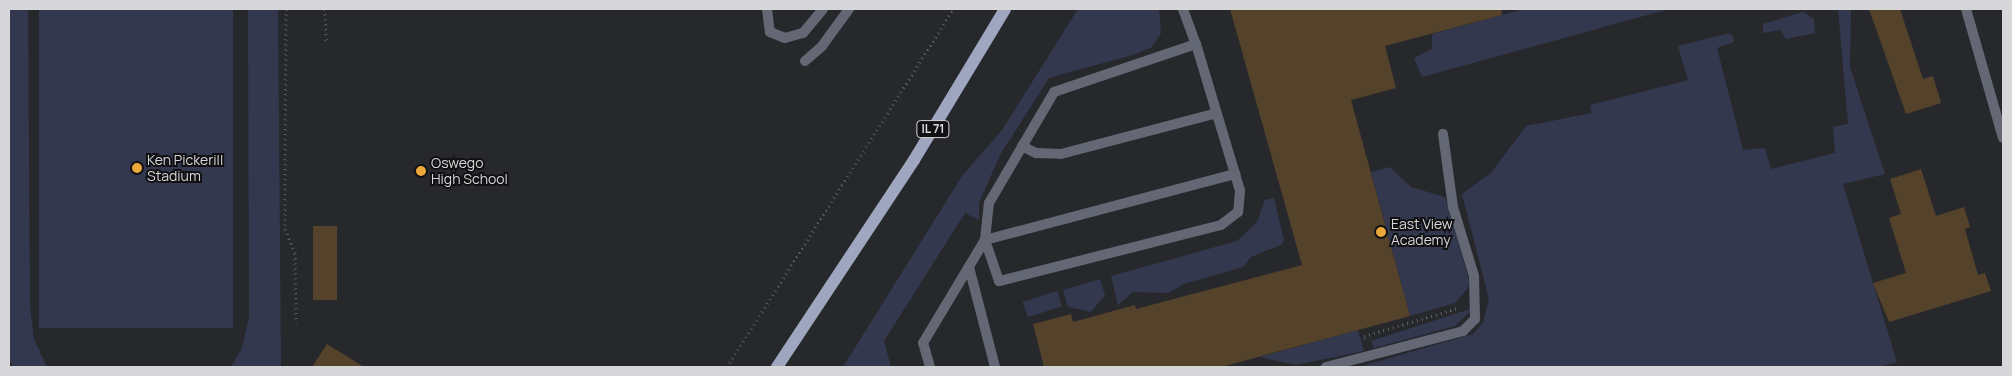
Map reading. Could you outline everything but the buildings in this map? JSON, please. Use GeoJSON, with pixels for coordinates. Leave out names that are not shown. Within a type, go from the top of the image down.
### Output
{"type":"FeatureCollection","features":[{"type":"Feature","properties":{"kind":"main road","name":"IL 71"},"geometry":{"type":"LineString","coordinates":[[777,367],[914,160],[1005,9]]}},
{"type":"Feature","properties":{"kind":"street"},"geometry":{"type":"LineString","coordinates":[[767,9],[770,32],[785,38],[802,33],[823,9]]}},
{"type":"Feature","properties":{"kind":"street"},"geometry":{"type":"LineString","coordinates":[[805,61],[822,46],[850,9]]}},
{"type":"Feature","properties":{"kind":"street"},"geometry":{"type":"LineString","coordinates":[[985,240],[999,281],[1221,225],[1238,212],[1240,191],[1196,44],[1183,9]]}},
{"type":"Feature","properties":{"kind":"street"},"geometry":{"type":"LineString","coordinates":[[1966,9],[2003,138]]}},
{"type":"Feature","properties":{"kind":"street"},"geometry":{"type":"LineString","coordinates":[[930,367],[923,343],[985,240],[989,203],[1054,92],[1196,44]]}},
{"type":"Feature","properties":{"kind":"street"},"geometry":{"type":"LineString","coordinates":[[1022,146],[1036,153],[1061,154],[1217,113]]}},
{"type":"Feature","properties":{"kind":"street"},"geometry":{"type":"LineString","coordinates":[[1326,367],[1462,331],[1475,319],[1476,295],[1453,207],[1443,134]]}},
{"type":"Feature","properties":{"kind":"street"},"geometry":{"type":"LineString","coordinates":[[985,240],[1235,174]]}},
{"type":"Feature","properties":{"kind":"street"},"geometry":{"type":"LineString","coordinates":[[969,267],[995,367]]}},
{"type":"Feature","properties":{"kind":"path"},"geometry":{"type":"LineString","coordinates":[[286,9],[285,230],[295,253],[296,324]]}},
{"type":"Feature","properties":{"kind":"path"},"geometry":{"type":"LineString","coordinates":[[325,9],[326,41]]}},
{"type":"Feature","properties":{"kind":"path"},"geometry":{"type":"LineString","coordinates":[[727,367],[953,9]]}},
{"type":"Feature","properties":{"kind":"path"},"geometry":{"type":"LineString","coordinates":[[1366,343],[1364,336],[1436,317],[1476,295]]}},
{"type":"Feature","properties":{"kind":"shaded area"},"geometry":{"type":"Polygon","coordinates":[[[9,9],[28,9],[30,305],[34,339],[47,367],[13,367],[9,359],[9,9]]]}},
{"type":"Feature","properties":{"kind":"shaded area","name":"Ken Pickerill Stadium"},"geometry":{"type":"Polygon","coordinates":[[[39,9],[233,9],[233,328],[39,328],[39,9]]]}},
{"type":"Feature","properties":{"kind":"shaded area"},"geometry":{"type":"Polygon","coordinates":[[[248,9],[278,9],[281,367],[231,367],[242,348],[249,317],[248,9]]]}},
{"type":"Feature","properties":{"kind":"shaded area"},"geometry":{"type":"Polygon","coordinates":[[[1078,9],[1159,9],[1161,33],[1152,47],[1136,54],[1049,78],[1000,155],[979,203],[979,220],[965,213],[884,341],[891,367],[843,367],[962,176],[1002,130],[1078,9]]]}},
{"type":"Feature","properties":{"kind":"shaded area"},"geometry":{"type":"Polygon","coordinates":[[[1524,9],[1669,9],[1422,77],[1414,58],[1432,49],[1432,34],[1524,9]]]}},
{"type":"Feature","properties":{"kind":"shaded area"},"geometry":{"type":"Polygon","coordinates":[[[1838,9],[1851,9],[1850,67],[1885,174],[1843,184],[1897,362],[1880,367],[1359,367],[1473,334],[1483,323],[1489,299],[1462,194],[1491,173],[1526,126],[1592,113],[1590,105],[1688,80],[1678,46],[1730,33],[1734,38],[1734,42],[1717,48],[1743,150],[1765,148],[1771,169],[1835,153],[1833,127],[1848,124],[1838,9]]]}},
{"type":"Feature","properties":{"kind":"shaded area"},"geometry":{"type":"Polygon","coordinates":[[[1803,12],[1814,19],[1815,33],[1786,39],[1780,30],[1763,33],[1763,24],[1803,12]]]}},
{"type":"Feature","properties":{"kind":"shaded area"},"geometry":{"type":"Polygon","coordinates":[[[1390,167],[1411,187],[1445,197],[1469,280],[1468,288],[1455,303],[1410,316],[1371,172],[1390,167]]]}},
{"type":"Feature","properties":{"kind":"shaded area"},"geometry":{"type":"Polygon","coordinates":[[[1274,198],[1284,240],[1281,245],[1251,257],[1243,267],[1184,284],[1168,293],[1133,292],[1118,305],[1111,276],[1237,241],[1257,222],[1265,200],[1274,198]]]}},
{"type":"Feature","properties":{"kind":"shaded area"},"geometry":{"type":"Polygon","coordinates":[[[1100,279],[1105,295],[1091,312],[1068,307],[1063,290],[1100,279]]]}},
{"type":"Feature","properties":{"kind":"shaded area"},"geometry":{"type":"Polygon","coordinates":[[[1057,291],[1062,306],[1028,317],[1023,302],[1057,291]]]}},
{"type":"Feature","properties":{"kind":"shaded area"},"geometry":{"type":"Polygon","coordinates":[[[1473,308],[1455,326],[1374,348],[1371,341],[1473,308]]]}},
{"type":"Feature","properties":{"kind":"shaded area"},"geometry":{"type":"Polygon","coordinates":[[[1358,330],[1364,351],[1296,365],[1260,357],[1358,330]]]}},
{"type":"Feature","properties":{"kind":"place","name":"Ken Pickerill Stadium"},"geometry":{"type":"Point","coordinates":[137,168]}},
{"type":"Feature","properties":{"kind":"place","name":"Oswego High School"},"geometry":{"type":"Point","coordinates":[421,171]}},
{"type":"Feature","properties":{"kind":"place","name":"East View Academy"},"geometry":{"type":"Point","coordinates":[1381,232]}}]}
